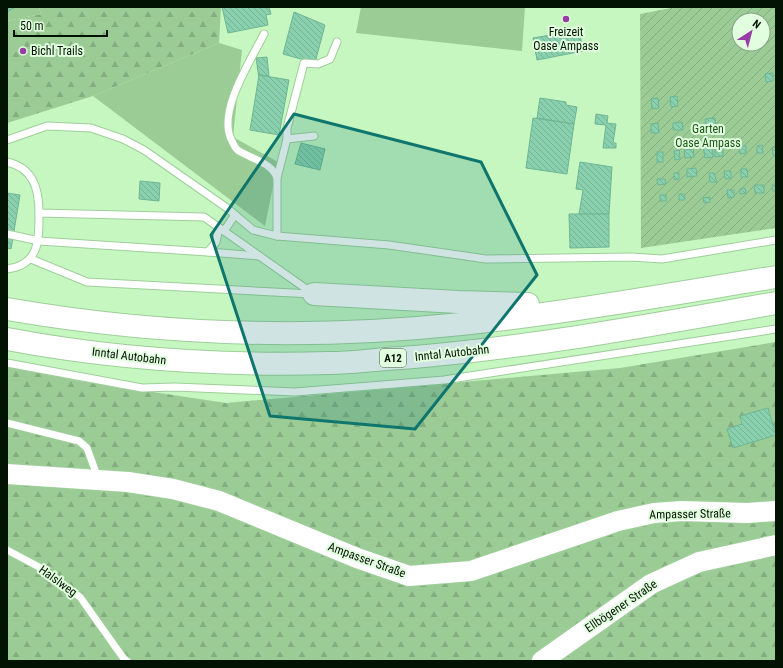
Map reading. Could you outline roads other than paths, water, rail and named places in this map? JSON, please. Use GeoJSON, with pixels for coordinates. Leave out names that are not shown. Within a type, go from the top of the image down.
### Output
{"type":"FeatureCollection","features":[{"type":"Feature","properties":{"kind":"highway"},"geometry":{"type":"LineString","coordinates":[[7,309],[50,317],[177,330],[265,334],[340,333],[460,324],[586,308],[776,277]]}},
{"type":"Feature","properties":{"kind":"highway"},"geometry":{"type":"LineString","coordinates":[[314,294],[511,304],[560,301],[586,308]]}},
{"type":"Feature","properties":{"kind":"highway","name":"Inntal Autobahn"},"geometry":{"type":"LineString","coordinates":[[7,339],[43,346],[168,361],[330,363],[456,353],[586,336],[776,303]]}},
{"type":"Feature","properties":{"kind":"main road","name":"Ampasser Straße"},"geometry":{"type":"LineString","coordinates":[[7,474],[128,482],[166,488],[219,501],[357,558],[409,576],[471,571],[618,521],[654,513],[682,511],[747,513],[776,511]]}},
{"type":"Feature","properties":{"kind":"main road","name":"Ellbögener Straße"},"geometry":{"type":"LineString","coordinates":[[542,661],[651,584],[699,562],[776,545]]}},
{"type":"Feature","properties":{"kind":"lane"},"geometry":{"type":"LineString","coordinates":[[264,34],[235,92],[229,113],[228,133],[237,150],[258,160],[275,172],[277,178]]}},
{"type":"Feature","properties":{"kind":"lane"},"geometry":{"type":"LineString","coordinates":[[277,236],[277,178],[287,139],[287,128],[304,63],[318,64],[330,59],[337,42]]}},
{"type":"Feature","properties":{"kind":"lane"},"geometry":{"type":"LineString","coordinates":[[7,140],[47,126],[91,128],[123,139],[144,150],[235,215],[253,230],[277,236],[389,246],[486,259],[631,257],[662,259],[776,240]]}},
{"type":"Feature","properties":{"kind":"lane"},"geometry":{"type":"LineString","coordinates":[[287,139],[314,136]]}},
{"type":"Feature","properties":{"kind":"lane"},"geometry":{"type":"LineString","coordinates":[[7,162],[24,168],[33,179],[39,199],[38,241],[31,259],[18,268],[7,269]]}},
{"type":"Feature","properties":{"kind":"lane"},"geometry":{"type":"LineString","coordinates":[[39,212],[204,217],[314,294]]}},
{"type":"Feature","properties":{"kind":"lane"},"geometry":{"type":"LineString","coordinates":[[208,252],[216,242],[221,230],[235,215]]}},
{"type":"Feature","properties":{"kind":"lane"},"geometry":{"type":"LineString","coordinates":[[7,234],[38,241],[259,256]]}},
{"type":"Feature","properties":{"kind":"lane"},"geometry":{"type":"LineString","coordinates":[[31,259],[87,282],[314,294]]}},
{"type":"Feature","properties":{"kind":"lane"},"geometry":{"type":"LineString","coordinates":[[7,363],[142,388],[175,387],[295,392],[444,380],[776,329]]}},
{"type":"Feature","properties":{"kind":"lane"},"geometry":{"type":"LineString","coordinates":[[7,423],[84,443],[99,481]]}},
{"type":"Feature","properties":{"kind":"lane","name":"Halslweg"},"geometry":{"type":"LineString","coordinates":[[7,550],[39,567],[80,597],[124,660],[127,661]]}},
{"type":"Feature","properties":{"kind":"place","name":"Freizeit Oase Ampass"},"geometry":{"type":"Point","coordinates":[566,19]}},
{"type":"Feature","properties":{"kind":"place","name":"Bichl Trails"},"geometry":{"type":"Point","coordinates":[23,51]}},
{"type":"Feature","properties":{"kind":"park label","name":"Garten Oase Ampass"},"geometry":{"type":"Point","coordinates":[708,136]}}]}
